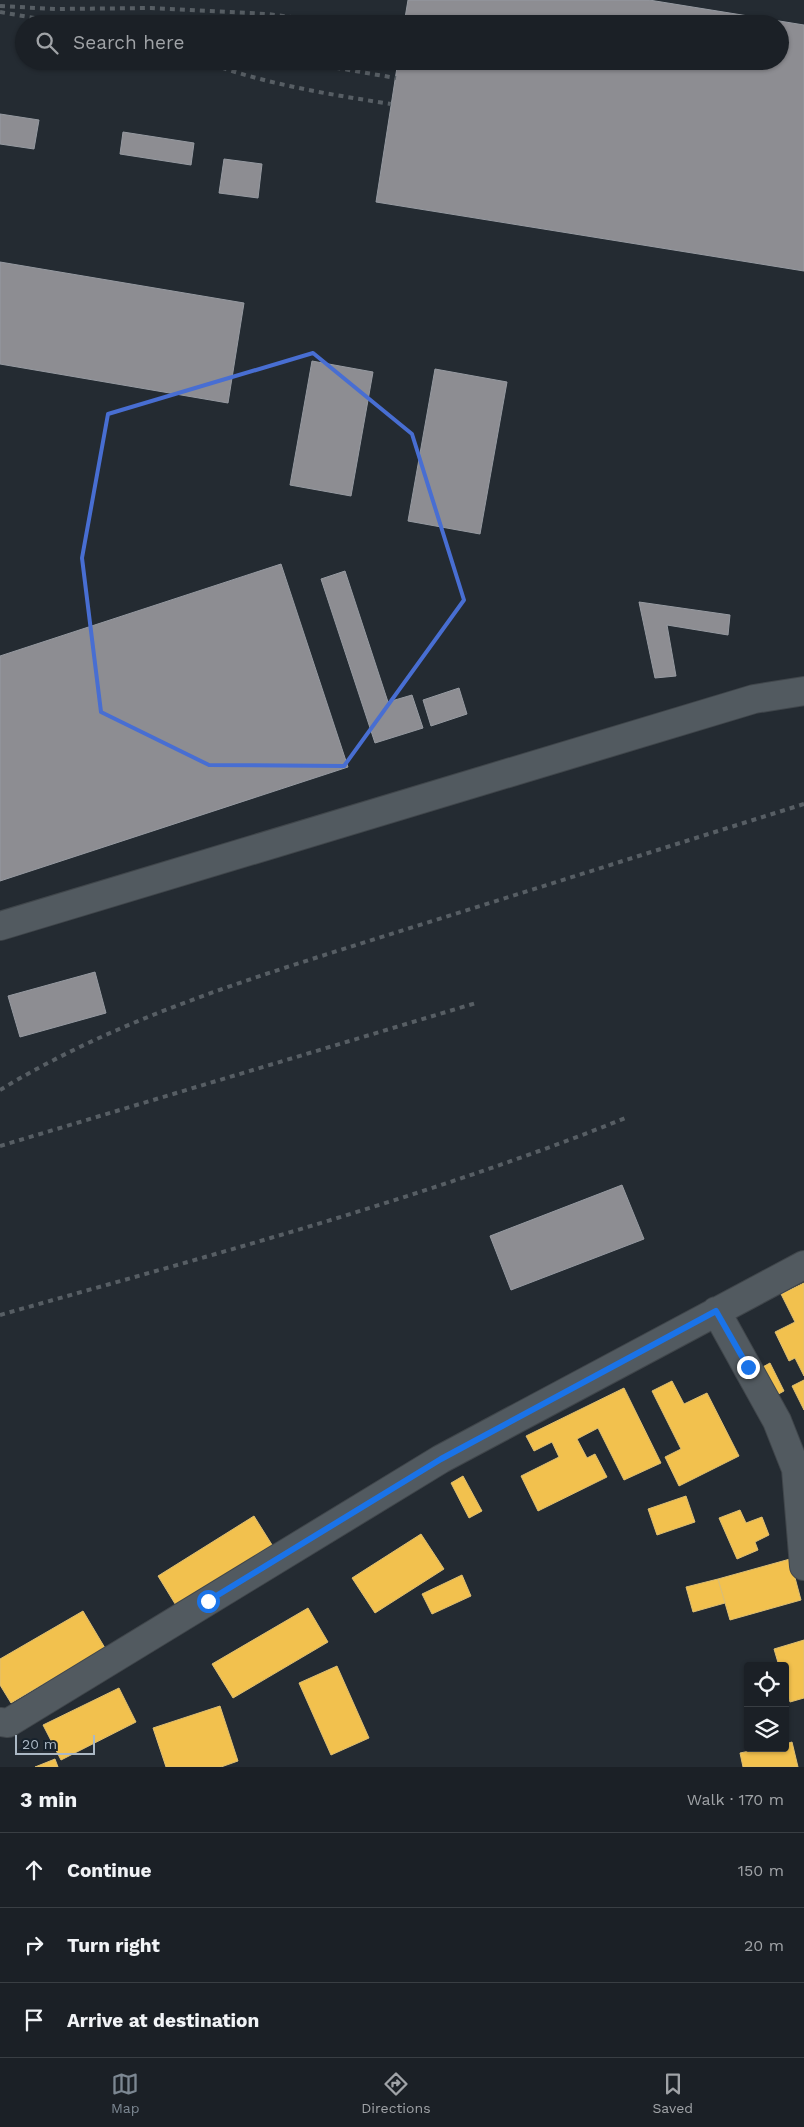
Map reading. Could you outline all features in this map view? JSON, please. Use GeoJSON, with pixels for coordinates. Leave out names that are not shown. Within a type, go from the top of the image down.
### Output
{"type":"FeatureCollection","features":[{"type":"Feature","properties":{"kind":"street"},"geometry":{"type":"LineString","coordinates":[[0,926],[754,699],[804,692]]}},
{"type":"Feature","properties":{"kind":"street"},"geometry":{"type":"LineString","coordinates":[[0,1722],[8,1723],[441,1459],[804,1265]]}},
{"type":"Feature","properties":{"kind":"street"},"geometry":{"type":"LineString","coordinates":[[716,1311],[777,1421],[796,1469],[804,1566]]}},
{"type":"Feature","properties":{"kind":"highlighted area"},"geometry":{"type":"Polygon","coordinates":[[[313,353],[412,434],[464,600],[344,766],[209,765],[101,712],[82,558],[108,414],[313,353]]]}},
{"type":"Feature","properties":{"kind":"building: Homes"},"geometry":{"type":"Polygon","coordinates":[[[804,1283],[804,1376],[795,1358],[789,1361],[775,1332],[795,1322],[781,1294],[804,1283]]]}},
{"type":"Feature","properties":{"kind":"building: Homes"},"geometry":{"type":"Polygon","coordinates":[[[770,1363],[784,1391],[773,1397],[759,1369],[770,1363]]]}},
{"type":"Feature","properties":{"kind":"building: Homes"},"geometry":{"type":"Polygon","coordinates":[[[804,1380],[804,1410],[792,1386],[804,1380]]]}},
{"type":"Feature","properties":{"kind":"building: Homes"},"geometry":{"type":"Polygon","coordinates":[[[672,1381],[684,1404],[707,1393],[739,1456],[679,1486],[665,1457],[681,1449],[652,1391],[672,1381]]]}},
{"type":"Feature","properties":{"kind":"building: Homes"},"geometry":{"type":"Polygon","coordinates":[[[624,1388],[661,1463],[624,1480],[598,1428],[577,1439],[587,1458],[595,1454],[607,1477],[538,1511],[521,1476],[559,1457],[552,1442],[534,1451],[526,1436],[624,1388]]]}},
{"type":"Feature","properties":{"kind":"building: Homes"},"geometry":{"type":"Polygon","coordinates":[[[463,1476],[482,1511],[469,1518],[451,1483],[463,1476]]]}},
{"type":"Feature","properties":{"kind":"building: Homes"},"geometry":{"type":"Polygon","coordinates":[[[686,1496],[695,1522],[657,1535],[648,1509],[686,1496]]]}},
{"type":"Feature","properties":{"kind":"building: Homes"},"geometry":{"type":"Polygon","coordinates":[[[740,1510],[746,1523],[762,1517],[769,1535],[755,1542],[758,1550],[737,1559],[719,1518],[740,1510]]]}},
{"type":"Feature","properties":{"kind":"building: Homes"},"geometry":{"type":"Polygon","coordinates":[[[254,1516],[274,1548],[177,1607],[158,1576],[254,1516]]]}},
{"type":"Feature","properties":{"kind":"building: Homes"},"geometry":{"type":"Polygon","coordinates":[[[421,1534],[444,1569],[375,1613],[352,1578],[421,1534]]]}},
{"type":"Feature","properties":{"kind":"building: Homes"},"geometry":{"type":"Polygon","coordinates":[[[790,1559],[801,1600],[730,1620],[718,1579],[790,1559]]]}},
{"type":"Feature","properties":{"kind":"building: Homes"},"geometry":{"type":"Polygon","coordinates":[[[462,1575],[471,1596],[432,1614],[422,1594],[462,1575]]]}},
{"type":"Feature","properties":{"kind":"building: Homes"},"geometry":{"type":"Polygon","coordinates":[[[718,1579],[725,1603],[693,1612],[686,1587],[718,1579]]]}},
{"type":"Feature","properties":{"kind":"building: Homes"},"geometry":{"type":"Polygon","coordinates":[[[308,1608],[328,1642],[233,1698],[212,1664],[308,1608]]]}},
{"type":"Feature","properties":{"kind":"building: Homes"},"geometry":{"type":"Polygon","coordinates":[[[83,1611],[105,1648],[11,1703],[0,1685],[0,1659],[83,1611]]]}},
{"type":"Feature","properties":{"kind":"building: Homes"},"geometry":{"type":"Polygon","coordinates":[[[804,1640],[804,1698],[790,1702],[789,1662],[778,1662],[774,1649],[804,1640]]]}},
{"type":"Feature","properties":{"kind":"building: Homes"},"geometry":{"type":"Polygon","coordinates":[[[337,1666],[369,1738],[331,1755],[299,1683],[337,1666]]]}},
{"type":"Feature","properties":{"kind":"building: Homes"},"geometry":{"type":"Polygon","coordinates":[[[119,1688],[136,1722],[61,1760],[43,1725],[119,1688]]]}},
{"type":"Feature","properties":{"kind":"building: Homes"},"geometry":{"type":"Polygon","coordinates":[[[220,1706],[238,1761],[221,1767],[166,1767],[153,1728],[220,1706]]]}},
{"type":"Feature","properties":{"kind":"building: Homes"},"geometry":{"type":"Polygon","coordinates":[[[792,1742],[798,1767],[743,1767],[740,1753],[789,1752],[789,1743],[792,1742]]]}},
{"type":"Feature","properties":{"kind":"building: Homes"},"geometry":{"type":"Polygon","coordinates":[[[55,1759],[58,1767],[35,1767],[55,1759]]]}},
{"type":"Feature","properties":{"kind":"building: Industry"},"geometry":{"type":"Polygon","coordinates":[[[408,0],[649,0],[742,15],[406,15],[408,0]]]}},
{"type":"Feature","properties":{"kind":"building: Industry"},"geometry":{"type":"Polygon","coordinates":[[[789,23],[804,25],[804,271],[376,202],[397,70],[789,70],[789,23]]]}},
{"type":"Feature","properties":{"kind":"building: Industry"},"geometry":{"type":"Polygon","coordinates":[[[0,114],[39,120],[34,149],[0,144],[0,114]]]}},
{"type":"Feature","properties":{"kind":"building: Industry"},"geometry":{"type":"Polygon","coordinates":[[[123,132],[194,143],[191,165],[120,154],[123,132]]]}},
{"type":"Feature","properties":{"kind":"building: Industry"},"geometry":{"type":"Polygon","coordinates":[[[224,159],[262,164],[258,198],[219,193],[224,159]]]}},
{"type":"Feature","properties":{"kind":"building: Industry"},"geometry":{"type":"Polygon","coordinates":[[[0,262],[244,303],[228,403],[0,364],[0,262]]]}},
{"type":"Feature","properties":{"kind":"building: Industry"},"geometry":{"type":"Polygon","coordinates":[[[312,361],[373,372],[351,496],[290,485],[312,361]]]}},
{"type":"Feature","properties":{"kind":"building: Industry"},"geometry":{"type":"Polygon","coordinates":[[[435,369],[507,382],[480,534],[408,521],[435,369]]]}},
{"type":"Feature","properties":{"kind":"building: Industry"},"geometry":{"type":"Polygon","coordinates":[[[281,564],[348,767],[0,881],[0,656],[281,564]]]}},
{"type":"Feature","properties":{"kind":"building: Industry"},"geometry":{"type":"Polygon","coordinates":[[[345,571],[388,702],[412,695],[423,728],[375,743],[321,579],[345,571]]]}},
{"type":"Feature","properties":{"kind":"building: Industry"},"geometry":{"type":"Polygon","coordinates":[[[639,602],[730,615],[728,635],[667,625],[676,676],[655,678],[639,602]]]}},
{"type":"Feature","properties":{"kind":"building: Industry"},"geometry":{"type":"Polygon","coordinates":[[[459,688],[467,714],[431,726],[423,700],[459,688]]]}},
{"type":"Feature","properties":{"kind":"building: Industry"},"geometry":{"type":"Polygon","coordinates":[[[95,972],[106,1013],[20,1037],[8,996],[95,972]]]}},
{"type":"Feature","properties":{"kind":"building: Industry"},"geometry":{"type":"Polygon","coordinates":[[[622,1185],[644,1239],[511,1290],[490,1236],[622,1185]]]}},
{"type":"Feature","properties":{"kind":"railway"},"geometry":{"type":"LineString","coordinates":[[0,6],[55,9],[151,8],[275,15]]}},
{"type":"Feature","properties":{"kind":"railway"},"geometry":{"type":"LineString","coordinates":[[0,12],[17,15]]}},
{"type":"Feature","properties":{"kind":"railway"},"geometry":{"type":"LineString","coordinates":[[229,70],[319,92],[391,104]]}},
{"type":"Feature","properties":{"kind":"railway"},"geometry":{"type":"LineString","coordinates":[[349,70],[396,78]]}},
{"type":"Feature","properties":{"kind":"railway"},"geometry":{"type":"LineString","coordinates":[[0,1090],[94,1040],[143,1019],[242,982],[804,804]]}},
{"type":"Feature","properties":{"kind":"railway"},"geometry":{"type":"LineString","coordinates":[[0,1146],[476,1003]]}},
{"type":"Feature","properties":{"kind":"railway"},"geometry":{"type":"LineString","coordinates":[[0,1315],[238,1248],[395,1200],[551,1147],[628,1117]]}},
{"type":"Feature","properties":{"kind":"route"},"geometry":{"type":"LineString","coordinates":[[208,1601],[441,1459],[716,1311],[748,1367]]}}]}
